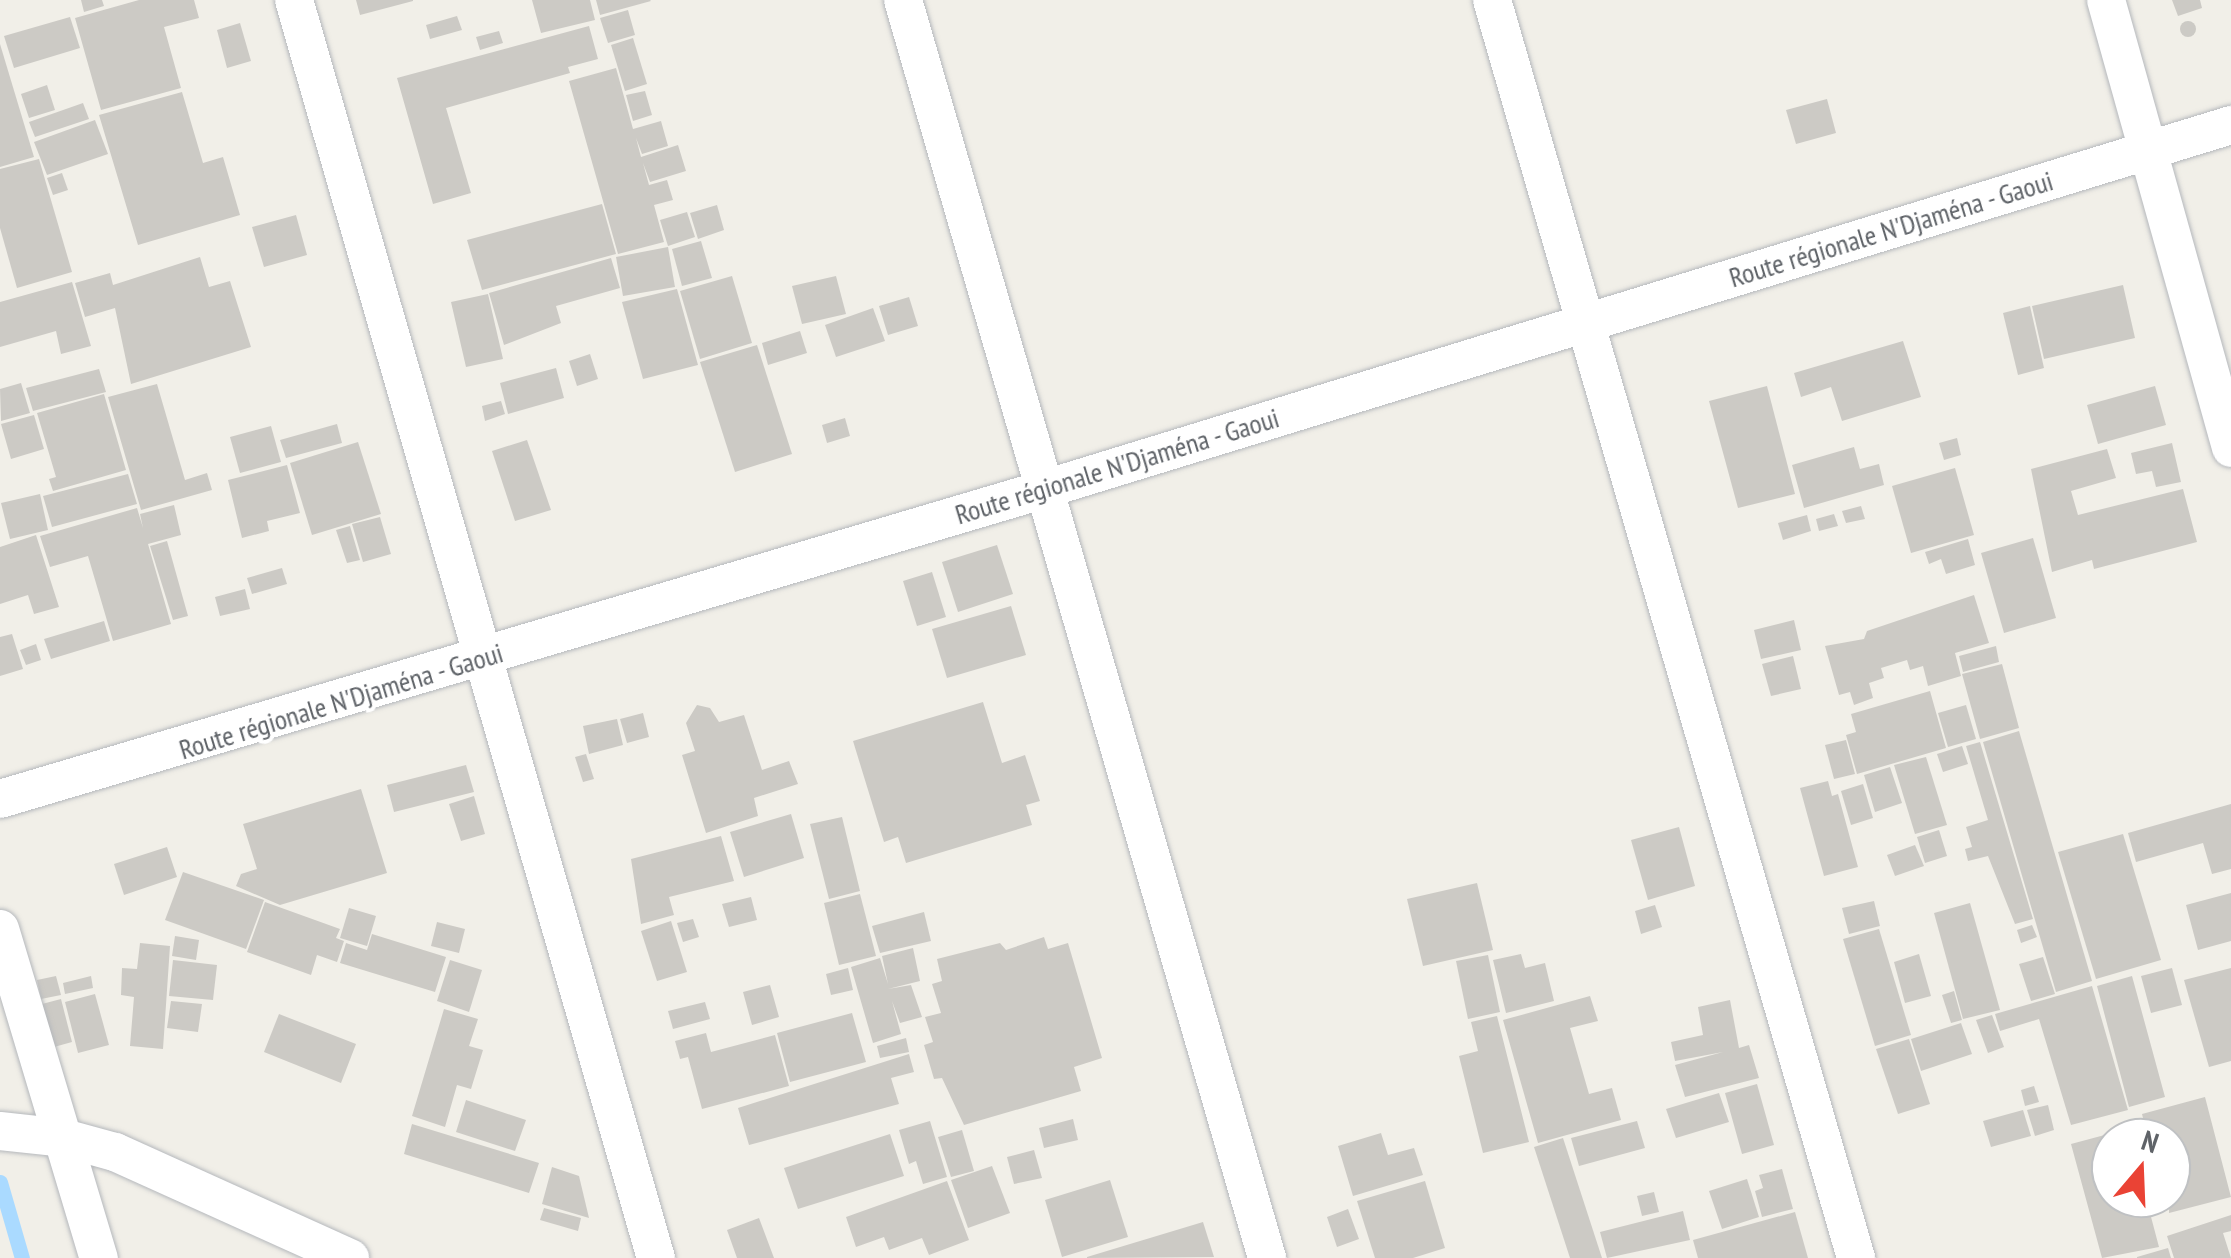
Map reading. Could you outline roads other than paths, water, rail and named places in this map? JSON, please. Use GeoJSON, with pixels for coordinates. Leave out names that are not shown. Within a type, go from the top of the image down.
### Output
{"type":"FeatureCollection","features":[{"type":"Feature","properties":{"kind":"street"},"geometry":{"type":"LineString","coordinates":[[294,0],[488,656],[656,1258]]}},
{"type":"Feature","properties":{"kind":"street"},"geometry":{"type":"LineString","coordinates":[[904,0],[1267,1258]]}},
{"type":"Feature","properties":{"kind":"street"},"geometry":{"type":"LineString","coordinates":[[1492,0],[1856,1258]]}},
{"type":"Feature","properties":{"kind":"street"},"geometry":{"type":"LineString","coordinates":[[2106,0],[2231,448]]}},
{"type":"Feature","properties":{"kind":"street","name":"Route régionale N'Djaména - Gaoui"},"geometry":{"type":"LineString","coordinates":[[0,799],[1045,488],[2231,125]]}},
{"type":"Feature","properties":{"kind":"street"},"geometry":{"type":"LineString","coordinates":[[0,928],[32,1135],[100,1258]]}},
{"type":"Feature","properties":{"kind":"street"},"geometry":{"type":"LineString","coordinates":[[32,1135],[115,1152],[350,1258]]}},
{"type":"Feature","properties":{"kind":"waterway"},"geometry":{"type":"LineString","coordinates":[[0,1182],[22,1258]]}}]}
